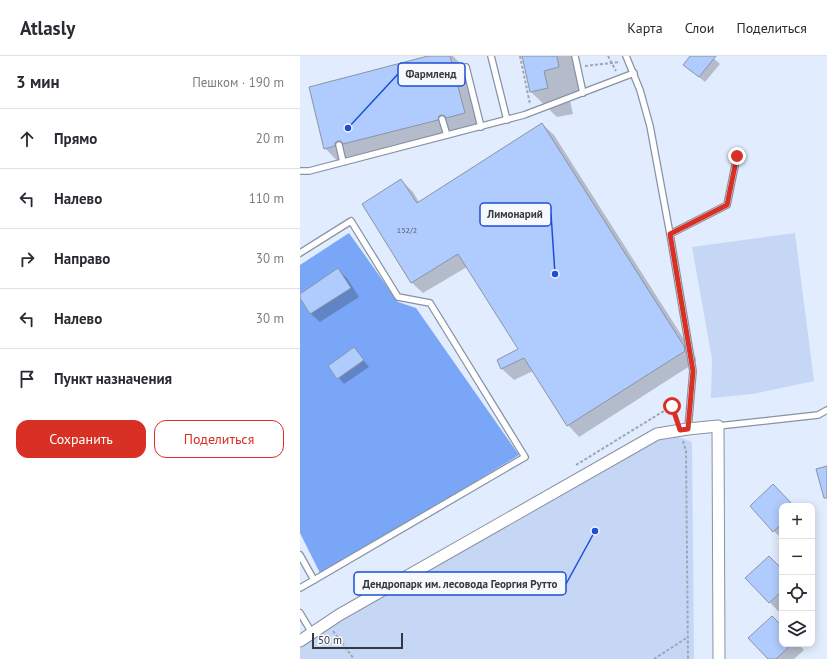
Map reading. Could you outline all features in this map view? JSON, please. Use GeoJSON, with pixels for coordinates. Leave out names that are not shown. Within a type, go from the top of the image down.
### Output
{"type":"FeatureCollection","features":[{"type":"Feature","properties":{"kind":"street"},"geometry":{"type":"LineString","coordinates":[[300,641],[346,611],[657,434],[718,426],[719,659]]}},
{"type":"Feature","properties":{"kind":"lane"},"geometry":{"type":"LineString","coordinates":[[490,56],[507,120]]}},
{"type":"Feature","properties":{"kind":"lane"},"geometry":{"type":"LineString","coordinates":[[575,56],[583,93]]}},
{"type":"Feature","properties":{"kind":"lane"},"geometry":{"type":"LineString","coordinates":[[627,58],[640,90],[650,126],[693,371],[684,430]]}},
{"type":"Feature","properties":{"kind":"lane"},"geometry":{"type":"LineString","coordinates":[[466,67],[481,127]]}},
{"type":"Feature","properties":{"kind":"lane"},"geometry":{"type":"LineString","coordinates":[[300,171],[309,171],[532,113],[634,73]]}},
{"type":"Feature","properties":{"kind":"lane"},"geometry":{"type":"LineString","coordinates":[[442,119],[446,135]]}},
{"type":"Feature","properties":{"kind":"lane"},"geometry":{"type":"LineString","coordinates":[[339,145],[343,162]]}},
{"type":"Feature","properties":{"kind":"lane"},"geometry":{"type":"LineString","coordinates":[[670,234],[727,205],[737,156]]}},
{"type":"Feature","properties":{"kind":"lane"},"geometry":{"type":"LineString","coordinates":[[300,253],[351,221],[398,297],[430,303],[525,458],[300,588]]}},
{"type":"Feature","properties":{"kind":"lane"},"geometry":{"type":"LineString","coordinates":[[718,426],[818,415],[827,410]]}},
{"type":"Feature","properties":{"kind":"lane"},"geometry":{"type":"LineString","coordinates":[[300,555],[314,580]]}},
{"type":"Feature","properties":{"kind":"lane"},"geometry":{"type":"LineString","coordinates":[[300,613],[312,633]]}},
{"type":"Feature","properties":{"kind":"path"},"geometry":{"type":"LineString","coordinates":[[520,56],[532,113]]}},
{"type":"Feature","properties":{"kind":"path"},"geometry":{"type":"LineString","coordinates":[[608,56],[620,78]]}},
{"type":"Feature","properties":{"kind":"path"},"geometry":{"type":"LineString","coordinates":[[578,66],[612,63],[627,58]]}},
{"type":"Feature","properties":{"kind":"path"},"geometry":{"type":"LineString","coordinates":[[572,468],[672,406],[684,430],[686,451],[688,659]]}},
{"type":"Feature","properties":{"kind":"path"},"geometry":{"type":"LineString","coordinates":[[327,623],[354,659]]}},
{"type":"Feature","properties":{"kind":"path"},"geometry":{"type":"LineString","coordinates":[[654,659],[688,637]]}},
{"type":"Feature","properties":{"kind":"shaded area"},"geometry":{"type":"Polygon","coordinates":[[[349,233],[398,302],[416,308],[519,455],[321,575],[300,533],[300,265],[349,233]]]}},
{"type":"Feature","properties":{"kind":"shaded area"},"geometry":{"type":"Polygon","coordinates":[[[795,233],[814,381],[753,394],[711,398],[712,359],[692,247],[795,233]]]}},
{"type":"Feature","properties":{"kind":"shaded area"},"geometry":{"type":"Polygon","coordinates":[[[668,433],[692,442],[694,659],[300,659],[300,648],[343,620],[668,433]]]}},
{"type":"Feature","properties":{"kind":"building"},"geometry":{"type":"Polygon","coordinates":[[[428,56],[450,56],[465,113],[446,118],[445,116],[441,115],[439,116],[438,120],[343,144],[341,141],[338,141],[335,143],[335,146],[324,149],[309,87],[428,56]]]}},
{"type":"Feature","properties":{"kind":"building"},"geometry":{"type":"Polygon","coordinates":[[[522,56],[557,56],[559,67],[544,71],[548,88],[530,92],[522,56]]]}},
{"type":"Feature","properties":{"kind":"building"},"geometry":{"type":"Polygon","coordinates":[[[690,56],[716,56],[699,77],[683,65],[690,56]]]}},
{"type":"Feature","properties":{"kind":"building"},"geometry":{"type":"Polygon","coordinates":[[[542,123],[684,346],[685,351],[567,426],[524,358],[501,369],[497,360],[518,349],[458,254],[411,283],[362,204],[401,179],[417,203],[542,123]]]}},
{"type":"Feature","properties":{"kind":"building"},"geometry":{"type":"Polygon","coordinates":[[[338,268],[351,288],[310,314],[300,298],[300,294],[338,268]]]}},
{"type":"Feature","properties":{"kind":"building"},"geometry":{"type":"Polygon","coordinates":[[[354,347],[364,360],[337,379],[328,366],[354,347]]]}},
{"type":"Feature","properties":{"kind":"building"},"geometry":{"type":"Polygon","coordinates":[[[827,466],[827,498],[824,498],[816,469],[827,466]]]}},
{"type":"Feature","properties":{"kind":"building"},"geometry":{"type":"Polygon","coordinates":[[[773,484],[791,503],[779,503],[779,526],[773,532],[750,506],[773,484]]]}},
{"type":"Feature","properties":{"kind":"building"},"geometry":{"type":"Polygon","coordinates":[[[769,556],[779,566],[779,594],[769,603],[745,578],[769,556]]]}},
{"type":"Feature","properties":{"kind":"building"},"geometry":{"type":"Polygon","coordinates":[[[772,616],[779,623],[779,647],[789,647],[776,659],[768,659],[748,638],[772,616]]]}},
{"type":"Feature","properties":{"kind":"place","name":"Фармленд"},"geometry":{"type":"Point","coordinates":[348,128]}},
{"type":"Feature","properties":{"kind":"place","name":"Лимонарий"},"geometry":{"type":"Point","coordinates":[555,274]}},
{"type":"Feature","properties":{"kind":"place","name":"Дендропарк им. лесовода Георгия Рутто"},"geometry":{"type":"Point","coordinates":[595,531]}},
{"type":"Feature","properties":{"kind":"route"},"geometry":{"type":"LineString","coordinates":[[672,406],[680,430],[688,429],[693,371],[670,234],[727,205],[737,156]]}}]}
